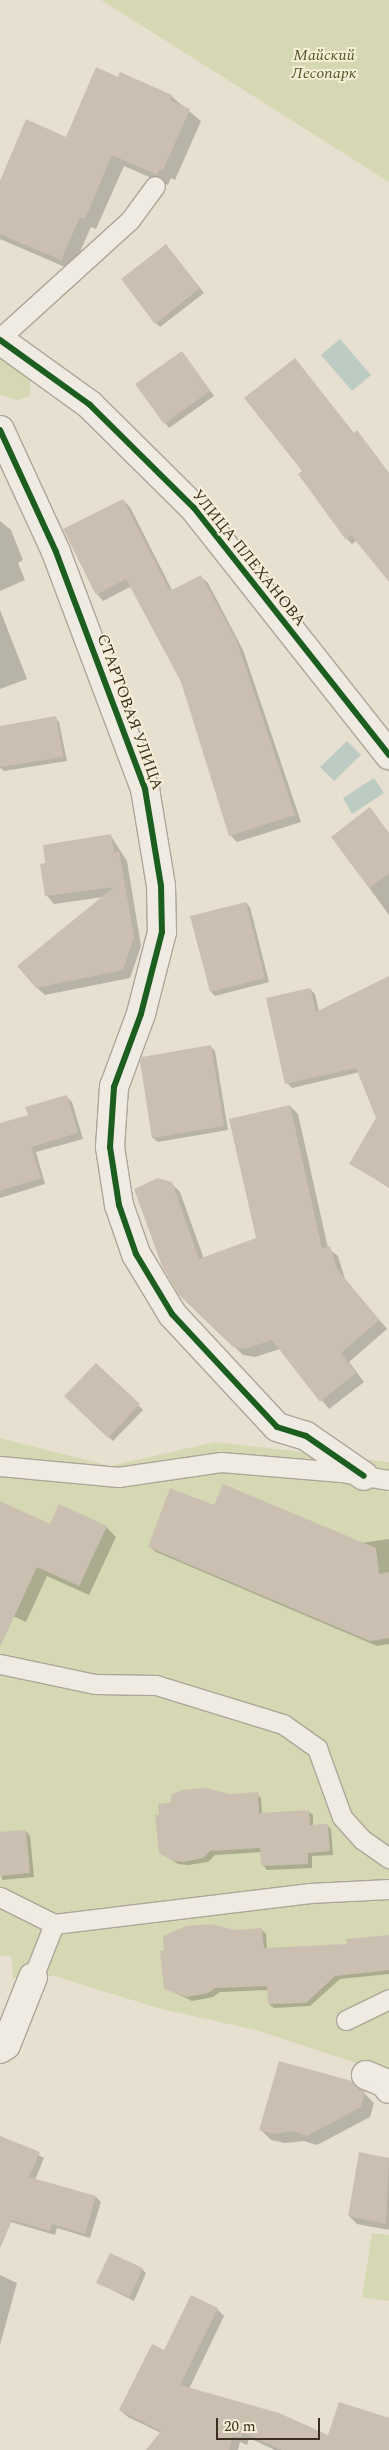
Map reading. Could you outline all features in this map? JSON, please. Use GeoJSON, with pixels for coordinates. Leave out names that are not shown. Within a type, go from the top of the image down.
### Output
{"type":"FeatureCollection","features":[{"type":"Feature","properties":{"kind":"street","name":"УЛИЦА ПЛЕХАНОВА"},"geometry":{"type":"LineString","coordinates":[[0,339],[90,405],[194,508],[389,755]]}},
{"type":"Feature","properties":{"kind":"street","name":"СТАРТОВАЯ УЛИЦА"},"geometry":{"type":"LineString","coordinates":[[0,430],[56,552],[145,789],[161,886],[162,932],[141,1014],[114,1087],[110,1147],[119,1205],[136,1254],[172,1314],[277,1427],[306,1436],[377,1478]]}},
{"type":"Feature","properties":{"kind":"street"},"geometry":{"type":"LineString","coordinates":[[0,2049],[6,2045],[33,1977]]}},
{"type":"Feature","properties":{"kind":"lane"},"geometry":{"type":"LineString","coordinates":[[0,339],[130,220],[155,186]]}},
{"type":"Feature","properties":{"kind":"lane"},"geometry":{"type":"LineString","coordinates":[[0,1466],[118,1477],[221,1462],[377,1478]]}},
{"type":"Feature","properties":{"kind":"lane"},"geometry":{"type":"LineString","coordinates":[[0,1664],[95,1684],[156,1685],[283,1724],[317,1748],[342,1817],[363,1840],[389,1858]]}},
{"type":"Feature","properties":{"kind":"lane"},"geometry":{"type":"LineString","coordinates":[[0,1897],[54,1924],[310,1893],[389,1889]]}},
{"type":"Feature","properties":{"kind":"lane"},"geometry":{"type":"LineString","coordinates":[[33,1977],[54,1924]]}},
{"type":"Feature","properties":{"kind":"lane"},"geometry":{"type":"LineString","coordinates":[[346,2020],[389,1999]]}},
{"type":"Feature","properties":{"kind":"green space","name":"Майский Лесопарк"},"geometry":{"type":"Polygon","coordinates":[[[101,0],[389,0],[389,182],[125,15],[101,0]]]}},
{"type":"Feature","properties":{"kind":"green space"},"geometry":{"type":"Polygon","coordinates":[[[0,356],[30,373],[30,396],[17,400],[0,395],[0,356]]]}},
{"type":"Feature","properties":{"kind":"green space"},"geometry":{"type":"Polygon","coordinates":[[[0,1438],[110,1466],[215,1442],[389,1462],[389,2074],[259,2031],[158,2008],[54,1976],[13,1978],[11,1955],[0,1956],[0,1438]]]}},
{"type":"Feature","properties":{"kind":"green space"},"geometry":{"type":"Polygon","coordinates":[[[372,2233],[389,2235],[389,2301],[362,2297],[372,2233]]]}},
{"type":"Feature","properties":{"kind":"shaded area"},"geometry":{"type":"Polygon","coordinates":[[[340,339],[371,375],[352,391],[321,355],[340,339]]]}},
{"type":"Feature","properties":{"kind":"shaded area"},"geometry":{"type":"Polygon","coordinates":[[[347,741],[361,755],[334,781],[320,767],[347,741]]]}},
{"type":"Feature","properties":{"kind":"shaded area"},"geometry":{"type":"Polygon","coordinates":[[[374,778],[384,793],[352,814],[343,798],[374,778]]]}},
{"type":"Feature","properties":{"kind":"building"},"geometry":{"type":"Polygon","coordinates":[[[96,67],[118,77],[120,72],[172,95],[170,100],[190,109],[163,170],[160,168],[157,175],[112,155],[85,219],[80,217],[61,260],[0,234],[0,181],[26,119],[66,137],[96,67]]]}},
{"type":"Feature","properties":{"kind":"building"},"geometry":{"type":"Polygon","coordinates":[[[166,244],[200,288],[155,324],[121,279],[166,244]]]}},
{"type":"Feature","properties":{"kind":"building"},"geometry":{"type":"Polygon","coordinates":[[[182,351],[210,391],[164,424],[135,384],[182,351]]]}},
{"type":"Feature","properties":{"kind":"building"},"geometry":{"type":"Polygon","coordinates":[[[295,358],[354,433],[357,430],[389,473],[389,582],[351,535],[346,540],[298,474],[302,471],[244,398],[295,358]]]}},
{"type":"Feature","properties":{"kind":"building"},"geometry":{"type":"Polygon","coordinates":[[[123,499],[170,591],[201,575],[237,642],[295,815],[229,836],[181,682],[126,579],[96,595],[63,529],[123,499]]]}},
{"type":"Feature","properties":{"kind":"building"},"geometry":{"type":"Polygon","coordinates":[[[56,716],[63,757],[0,767],[0,726],[56,716]]]}},
{"type":"Feature","properties":{"kind":"building"},"geometry":{"type":"Polygon","coordinates":[[[370,807],[389,833],[389,873],[369,888],[331,837],[370,807]]]}},
{"type":"Feature","properties":{"kind":"building"},"geometry":{"type":"Polygon","coordinates":[[[111,834],[114,853],[119,851],[134,937],[123,970],[36,988],[17,966],[114,887],[45,896],[40,864],[45,863],[43,845],[111,834]]]}},
{"type":"Feature","properties":{"kind":"building"},"geometry":{"type":"Polygon","coordinates":[[[246,902],[265,978],[210,992],[190,916],[246,902]]]}},
{"type":"Feature","properties":{"kind":"building"},"geometry":{"type":"Polygon","coordinates":[[[389,976],[389,1187],[349,1164],[376,1118],[356,1068],[285,1084],[266,998],[310,988],[316,1012],[389,976]]]}},
{"type":"Feature","properties":{"kind":"building"},"geometry":{"type":"Polygon","coordinates":[[[211,1045],[224,1126],[152,1138],[140,1062],[142,1057],[211,1045]]]}},
{"type":"Feature","properties":{"kind":"building"},"geometry":{"type":"Polygon","coordinates":[[[67,1095],[78,1133],[31,1147],[41,1178],[0,1191],[0,1123],[28,1115],[25,1107],[67,1095]]]}},
{"type":"Feature","properties":{"kind":"building"},"geometry":{"type":"Polygon","coordinates":[[[290,1105],[322,1248],[330,1246],[337,1269],[379,1320],[341,1353],[356,1373],[320,1402],[272,1340],[245,1349],[233,1347],[179,1295],[162,1266],[134,1189],[158,1178],[172,1182],[199,1259],[256,1238],[229,1119],[290,1105]]]}},
{"type":"Feature","properties":{"kind":"building"},"geometry":{"type":"Polygon","coordinates":[[[96,1363],[140,1404],[108,1438],[64,1396],[96,1363]]]}},
{"type":"Feature","properties":{"kind":"building"},"geometry":{"type":"Polygon","coordinates":[[[223,1484],[376,1548],[379,1574],[389,1572],[389,1638],[370,1641],[148,1547],[170,1488],[214,1505],[223,1484]]]}},
{"type":"Feature","properties":{"kind":"building"},"geometry":{"type":"Polygon","coordinates":[[[0,1501],[50,1524],[59,1504],[107,1526],[79,1586],[37,1567],[0,1647],[0,1501]]]}},
{"type":"Feature","properties":{"kind":"building"},"geometry":{"type":"Polygon","coordinates":[[[207,1788],[229,1794],[258,1792],[259,1813],[309,1810],[310,1825],[328,1824],[330,1851],[308,1853],[308,1864],[261,1866],[260,1848],[210,1851],[203,1858],[183,1862],[172,1861],[159,1853],[155,1815],[159,1815],[158,1804],[171,1802],[171,1795],[182,1790],[207,1788]]]}},
{"type":"Feature","properties":{"kind":"building"},"geometry":{"type":"Polygon","coordinates":[[[26,1830],[30,1873],[0,1876],[0,1832],[26,1830]]]}},
{"type":"Feature","properties":{"kind":"building"},"geometry":{"type":"Polygon","coordinates":[[[212,1924],[234,1930],[262,1928],[264,1948],[347,1944],[346,1939],[389,1935],[389,1970],[335,1976],[306,2003],[268,2004],[267,1986],[215,1988],[208,1993],[187,1997],[164,1989],[160,1951],[164,1950],[163,1936],[186,1926],[212,1924]]]}},
{"type":"Feature","properties":{"kind":"building"},"geometry":{"type":"Polygon","coordinates":[[[279,2061],[352,2081],[365,2092],[361,2107],[307,2136],[293,2131],[274,2134],[259,2130],[279,2061]]]}},
{"type":"Feature","properties":{"kind":"building"},"geometry":{"type":"Polygon","coordinates":[[[0,2136],[40,2152],[29,2177],[96,2196],[85,2234],[52,2224],[50,2231],[12,2220],[0,2246],[0,2136]]]}},
{"type":"Feature","properties":{"kind":"building"},"geometry":{"type":"Polygon","coordinates":[[[359,2152],[389,2158],[386,2224],[348,2216],[359,2152]]]}},
{"type":"Feature","properties":{"kind":"building"},"geometry":{"type":"Polygon","coordinates":[[[110,2253],[143,2268],[130,2297],[96,2283],[110,2253]]]}},
{"type":"Feature","properties":{"kind":"building"},"geometry":{"type":"Polygon","coordinates":[[[191,2295],[218,2308],[180,2385],[279,2413],[328,2435],[339,2402],[389,2418],[389,2450],[282,2450],[242,2432],[241,2438],[233,2436],[229,2450],[146,2450],[161,2431],[119,2410],[152,2344],[164,2350],[191,2295]]]}},
{"type":"Feature","properties":{"kind":"cycle path"},"geometry":{"type":"LineString","coordinates":[[0,340],[90,405],[194,508],[389,755]]}},
{"type":"Feature","properties":{"kind":"cycle path"},"geometry":{"type":"LineString","coordinates":[[0,430],[56,552],[145,789],[161,886],[162,932],[141,1014],[114,1087],[110,1147],[119,1205],[136,1254],[172,1314],[277,1427],[306,1436],[364,1476]]}}]}
